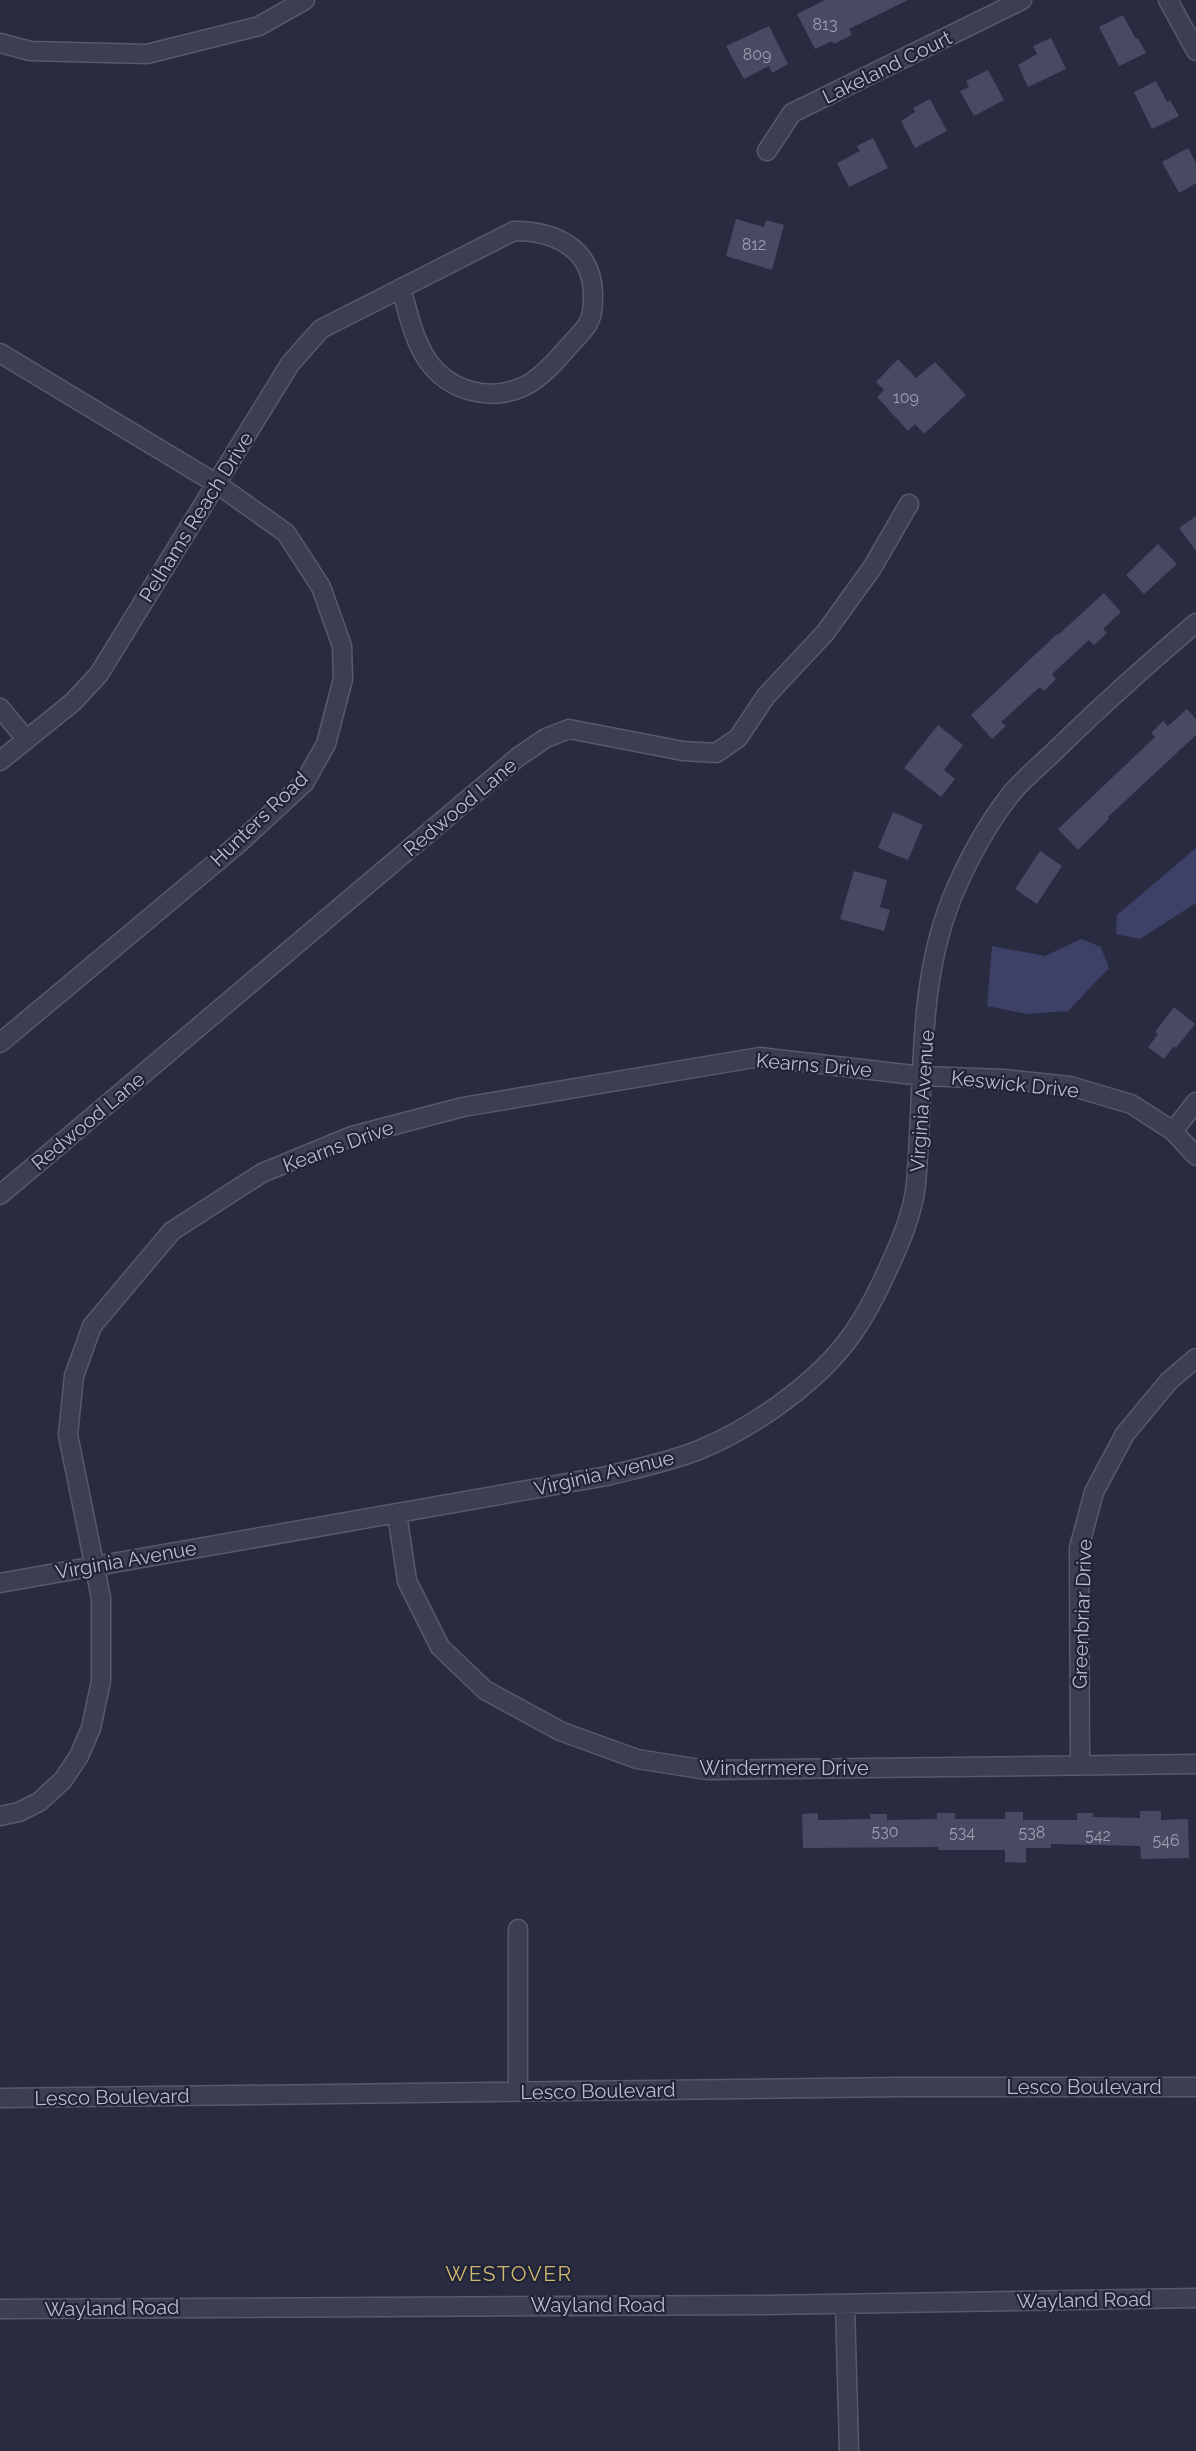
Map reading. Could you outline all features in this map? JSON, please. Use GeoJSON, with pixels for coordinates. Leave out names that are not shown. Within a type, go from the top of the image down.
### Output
{"type":"FeatureCollection","features":[{"type":"Feature","properties":{"kind":"street"},"geometry":{"type":"LineString","coordinates":[[0,43],[30,51],[147,54],[259,26],[305,0]]}},
{"type":"Feature","properties":{"kind":"street","name":"Lakeland Court"},"geometry":{"type":"LineString","coordinates":[[767,152],[792,113],[1022,0]]}},
{"type":"Feature","properties":{"kind":"street"},"geometry":{"type":"LineString","coordinates":[[1168,0],[1196,51]]}},
{"type":"Feature","properties":{"kind":"street","name":"Pelhams Reach Drive"},"geometry":{"type":"LineString","coordinates":[[0,761],[73,702],[99,674],[290,364],[321,328],[514,231],[535,231],[560,240],[581,256],[590,274],[593,308],[587,325],[554,363],[527,385],[508,392],[490,394],[468,390],[445,379],[428,361],[417,340],[401,288]]}},
{"type":"Feature","properties":{"kind":"street","name":"Hunters Road"},"geometry":{"type":"LineString","coordinates":[[0,354],[217,484],[286,533],[321,587],[342,646],[343,679],[326,744],[304,783],[238,844],[0,1044]]}},
{"type":"Feature","properties":{"kind":"street","name":"Redwood Lane"},"geometry":{"type":"LineString","coordinates":[[0,1195],[518,758],[546,738],[569,729],[683,751],[716,753],[738,738],[766,696],[825,633],[872,568],[909,504]]}},
{"type":"Feature","properties":{"kind":"street","name":"Virginia Avenue"},"geometry":{"type":"LineString","coordinates":[[0,1583],[607,1476],[670,1460],[701,1449],[759,1418],[797,1391],[829,1362],[852,1335],[871,1305],[906,1225],[916,1188],[922,1076],[933,955],[956,887],[976,847],[1013,791],[1104,702],[1196,623]]}},
{"type":"Feature","properties":{"kind":"street"},"geometry":{"type":"LineString","coordinates":[[0,708],[26,739]]}},
{"type":"Feature","properties":{"kind":"street","name":"Kearns Drive"},"geometry":{"type":"LineString","coordinates":[[0,1816],[19,1812],[39,1802],[63,1780],[79,1756],[91,1728],[101,1671],[101,1598],[68,1435],[74,1376],[92,1326],[172,1231],[262,1173],[352,1137],[463,1107],[760,1058],[922,1076]]}},
{"type":"Feature","properties":{"kind":"street","name":"Keswick Drive"},"geometry":{"type":"LineString","coordinates":[[922,1076],[1003,1079],[1070,1086],[1131,1104],[1173,1131],[1196,1156]]}},
{"type":"Feature","properties":{"kind":"street"},"geometry":{"type":"LineString","coordinates":[[1173,1131],[1196,1102]]}},
{"type":"Feature","properties":{"kind":"street","name":"Greenbriar Drive"},"geometry":{"type":"LineString","coordinates":[[1080,1764],[1079,1548],[1094,1492],[1125,1434],[1169,1381],[1196,1358]]}},
{"type":"Feature","properties":{"kind":"street","name":"Windermere Drive"},"geometry":{"type":"LineString","coordinates":[[396,1513],[407,1581],[440,1647],[485,1690],[560,1731],[637,1758],[706,1770],[1196,1764]]}},
{"type":"Feature","properties":{"kind":"street"},"geometry":{"type":"LineString","coordinates":[[518,1929],[518,2092]]}},
{"type":"Feature","properties":{"kind":"street","name":"Lesco Boulevard"},"geometry":{"type":"LineString","coordinates":[[0,2098],[901,2087],[1196,2087]]}},
{"type":"Feature","properties":{"kind":"street","name":"Wayland Road"},"geometry":{"type":"LineString","coordinates":[[0,2310],[845,2304],[1196,2298]]}},
{"type":"Feature","properties":{"kind":"street"},"geometry":{"type":"LineString","coordinates":[[845,2304],[849,2451]]}},
{"type":"Feature","properties":{"kind":"water"},"geometry":{"type":"Polygon","coordinates":[[[1196,848],[1196,903],[1140,939],[1116,934],[1117,915],[1196,848]]]}},
{"type":"Feature","properties":{"kind":"water"},"geometry":{"type":"Polygon","coordinates":[[[1081,939],[1101,947],[1109,968],[1068,1011],[1027,1014],[987,1006],[992,946],[1045,956],[1081,939]]]}},
{"type":"Feature","properties":{"kind":"building"},"geometry":{"type":"Polygon","coordinates":[[[825,0],[908,0],[849,29],[852,35],[834,44],[832,41],[815,49],[797,14],[825,0]]]}},
{"type":"Feature","properties":{"kind":"building"},"geometry":{"type":"Polygon","coordinates":[[[1123,15],[1146,53],[1119,66],[1099,27],[1123,15]]]}},
{"type":"Feature","properties":{"kind":"building"},"geometry":{"type":"Polygon","coordinates":[[[769,26],[788,64],[772,73],[769,66],[744,79],[726,46],[769,26]]]}},
{"type":"Feature","properties":{"kind":"building"},"geometry":{"type":"Polygon","coordinates":[[[1051,38],[1066,69],[1028,87],[1018,65],[1037,54],[1033,46],[1051,38]]]}},
{"type":"Feature","properties":{"kind":"building"},"geometry":{"type":"Polygon","coordinates":[[[988,70],[1004,100],[974,116],[960,91],[969,87],[966,81],[988,70]]]}},
{"type":"Feature","properties":{"kind":"building"},"geometry":{"type":"Polygon","coordinates":[[[1156,81],[1167,102],[1170,100],[1179,116],[1152,129],[1134,92],[1156,81]]]}},
{"type":"Feature","properties":{"kind":"building"},"geometry":{"type":"Polygon","coordinates":[[[930,99],[947,131],[915,148],[901,121],[915,112],[913,108],[930,99]]]}},
{"type":"Feature","properties":{"kind":"building"},"geometry":{"type":"Polygon","coordinates":[[[873,138],[888,168],[849,187],[837,163],[860,151],[857,146],[873,138]]]}},
{"type":"Feature","properties":{"kind":"building"},"geometry":{"type":"Polygon","coordinates":[[[1188,148],[1196,163],[1196,183],[1179,193],[1162,162],[1188,148]]]}},
{"type":"Feature","properties":{"kind":"building"},"geometry":{"type":"Polygon","coordinates":[[[736,219],[764,227],[766,220],[784,225],[772,270],[726,256],[736,219]]]}},
{"type":"Feature","properties":{"kind":"building"},"geometry":{"type":"Polygon","coordinates":[[[898,359],[916,378],[935,362],[966,395],[924,434],[915,424],[908,431],[877,397],[884,390],[876,382],[898,359]]]}},
{"type":"Feature","properties":{"kind":"building"},"geometry":{"type":"Polygon","coordinates":[[[1196,516],[1196,551],[1179,528],[1196,516]]]}},
{"type":"Feature","properties":{"kind":"building"},"geometry":{"type":"Polygon","coordinates":[[[1158,544],[1177,564],[1144,594],[1126,575],[1158,544]]]}},
{"type":"Feature","properties":{"kind":"building"},"geometry":{"type":"Polygon","coordinates":[[[1104,593],[1121,612],[1103,629],[1107,633],[1094,645],[1089,640],[1052,674],[1056,679],[1044,691],[1040,687],[1001,722],[1006,726],[992,739],[971,715],[1104,593]]]}},
{"type":"Feature","properties":{"kind":"building"},"geometry":{"type":"Polygon","coordinates":[[[1187,709],[1196,719],[1196,735],[1108,817],[1109,819],[1078,850],[1058,829],[1155,737],[1151,733],[1163,721],[1168,726],[1187,709]]]}},
{"type":"Feature","properties":{"kind":"building"},"geometry":{"type":"Polygon","coordinates":[[[938,725],[963,745],[944,770],[955,779],[941,797],[904,768],[938,725]]]}},
{"type":"Feature","properties":{"kind":"building"},"geometry":{"type":"Polygon","coordinates":[[[893,812],[923,825],[908,860],[878,848],[893,812]]]}},
{"type":"Feature","properties":{"kind":"building"},"geometry":{"type":"Polygon","coordinates":[[[1040,851],[1062,866],[1037,904],[1015,889],[1040,851]]]}},
{"type":"Feature","properties":{"kind":"building"},"geometry":{"type":"Polygon","coordinates":[[[854,871],[887,880],[880,907],[890,910],[884,931],[840,919],[854,871]]]}},
{"type":"Feature","properties":{"kind":"building"},"geometry":{"type":"Polygon","coordinates":[[[1174,1007],[1195,1024],[1164,1059],[1148,1047],[1158,1034],[1155,1032],[1174,1007]]]}},
{"type":"Feature","properties":{"kind":"building"},"geometry":{"type":"Polygon","coordinates":[[[1140,1811],[1161,1811],[1161,1820],[1188,1819],[1189,1858],[1141,1859],[1140,1846],[1051,1844],[1051,1848],[1026,1848],[1026,1863],[1005,1862],[1005,1850],[938,1850],[938,1847],[803,1848],[802,1814],[818,1813],[818,1820],[870,1819],[870,1814],[887,1814],[887,1820],[937,1819],[937,1813],[955,1813],[955,1819],[1005,1819],[1005,1812],[1023,1812],[1023,1820],[1077,1820],[1077,1813],[1093,1813],[1093,1817],[1140,1818],[1140,1811]]]}},
{"type":"Feature","properties":{"kind":"district","name":"WESTOVER"},"geometry":{"type":"Point","coordinates":[509,2274]}}]}
